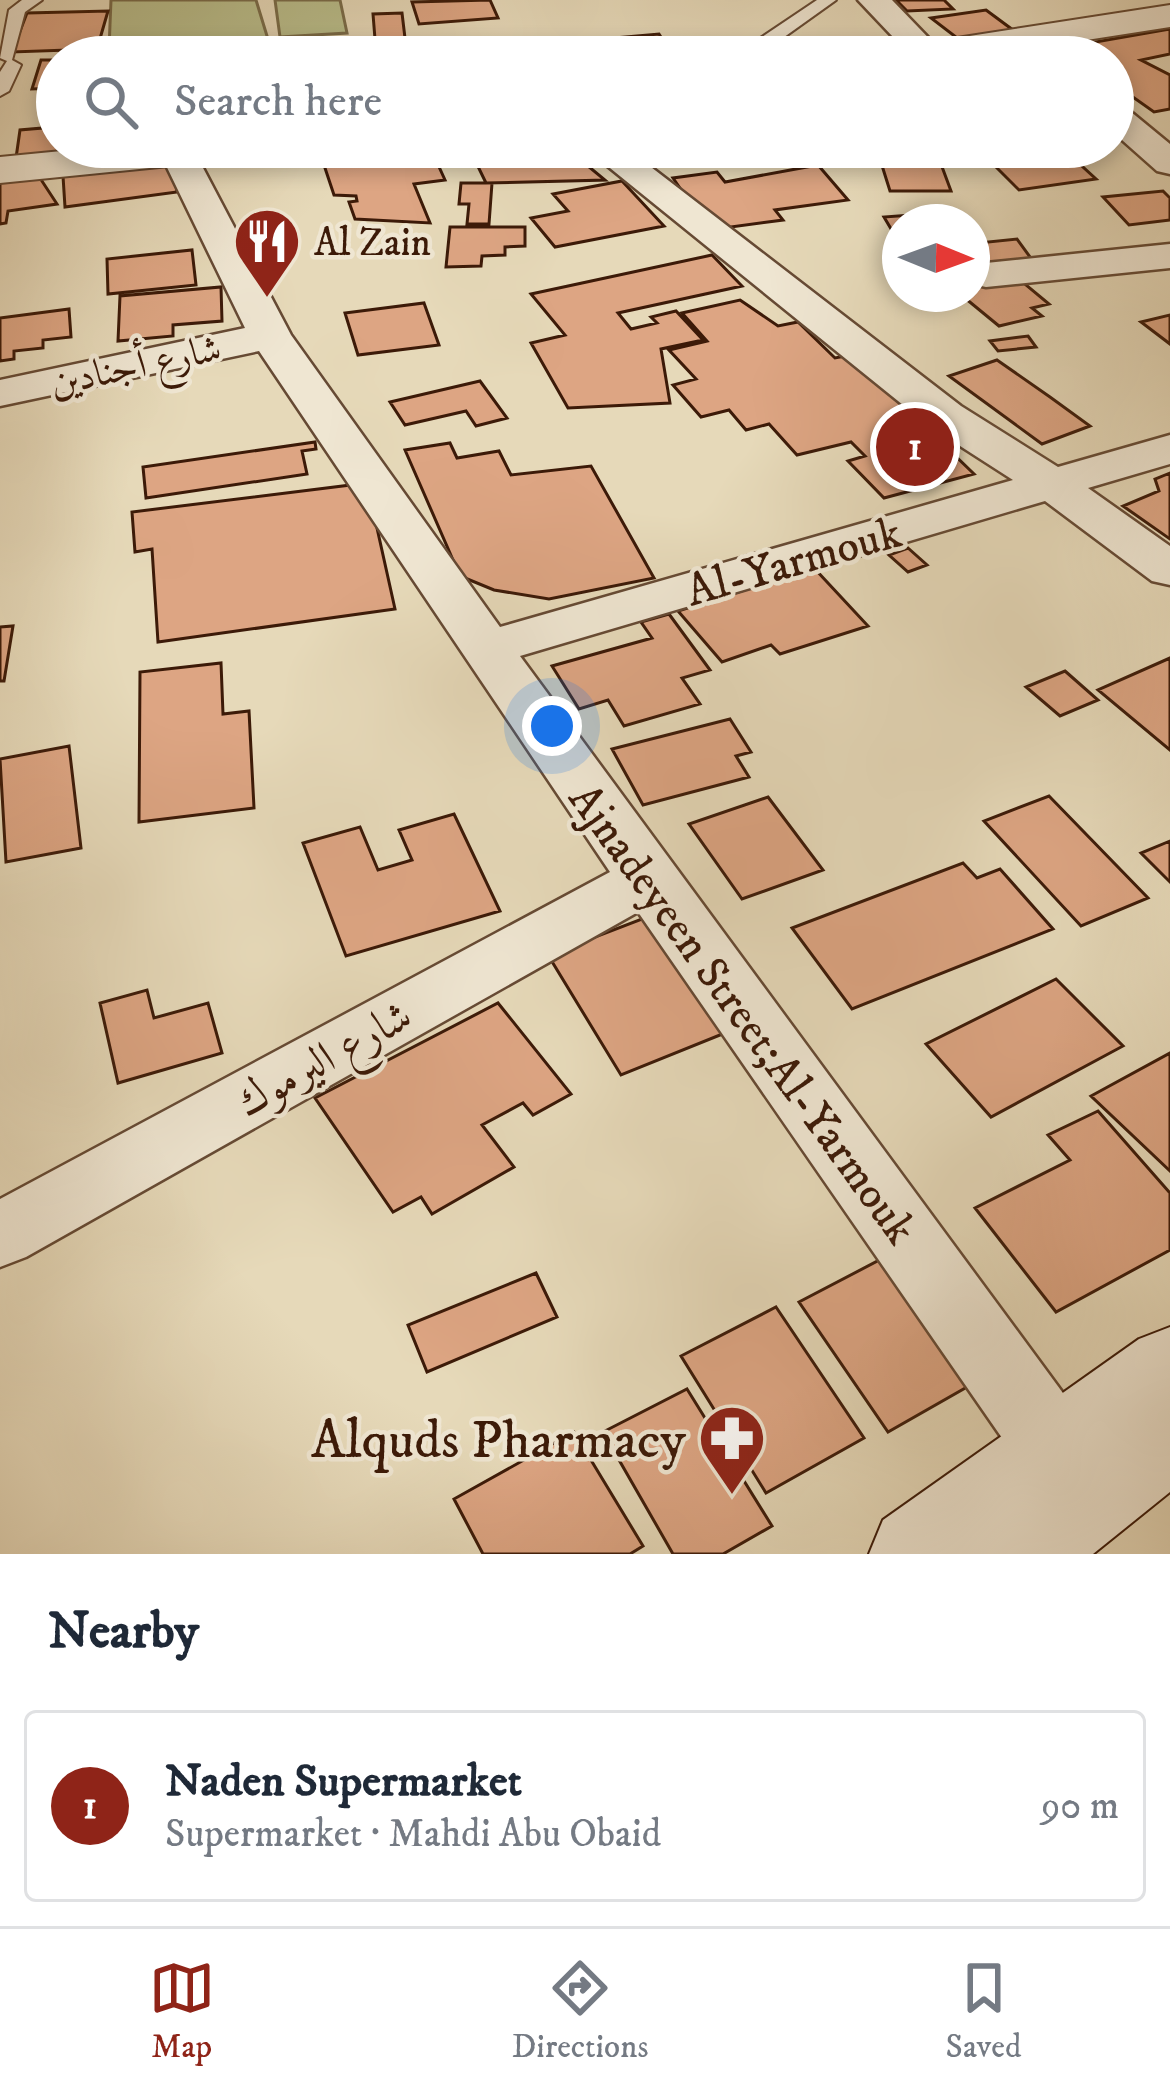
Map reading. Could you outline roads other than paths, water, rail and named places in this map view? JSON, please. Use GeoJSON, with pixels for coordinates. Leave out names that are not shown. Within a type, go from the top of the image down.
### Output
{"type":"FeatureCollection","features":[{"type":"Feature","properties":{"kind":"street"},"geometry":{"type":"LineString","coordinates":[[874,0],[901,36]]}},
{"type":"Feature","properties":{"kind":"street"},"geometry":{"type":"LineString","coordinates":[[1083,36],[1170,16]]}},
{"type":"Feature","properties":{"kind":"street"},"geometry":{"type":"LineString","coordinates":[[1134,132],[1170,163]]}},
{"type":"Feature","properties":{"kind":"street"},"geometry":{"type":"LineString","coordinates":[[0,170],[36,166]]}},
{"type":"Feature","properties":{"kind":"street","name":"Ajnadeyeen Street;Al-Yarmouk"},"geometry":{"type":"LineString","coordinates":[[210,168],[270,336],[485,649],[646,879],[1112,1457]]}},
{"type":"Feature","properties":{"kind":"street"},"geometry":{"type":"LineString","coordinates":[[629,168],[945,416],[1054,485],[1170,570]]}},
{"type":"Feature","properties":{"kind":"street"},"geometry":{"type":"LineString","coordinates":[[990,275],[1170,256]]}},
{"type":"Feature","properties":{"kind":"street","name":"شارع أجنادين"},"geometry":{"type":"LineString","coordinates":[[0,393],[270,336]]}},
{"type":"Feature","properties":{"kind":"street","name":"Al-Yarmouk"},"geometry":{"type":"LineString","coordinates":[[485,649],[1170,449]]}},
{"type":"Feature","properties":{"kind":"street","name":"شارع اليرموك"},"geometry":{"type":"LineString","coordinates":[[0,1234],[646,879]]}},
{"type":"Feature","properties":{"kind":"street"},"geometry":{"type":"LineString","coordinates":[[1017,1554],[1112,1457],[1170,1368]]}},
{"type":"Feature","properties":{"kind":"street"},"geometry":{"type":"LineString","coordinates":[[916,1554],[1112,1457]]}},
{"type":"Feature","properties":{"kind":"lane"},"geometry":{"type":"LineString","coordinates":[[0,91],[17,10],[34,0]]}},
{"type":"Feature","properties":{"kind":"lane"},"geometry":{"type":"LineString","coordinates":[[775,36],[828,0]]}},
{"type":"Feature","properties":{"kind":"place","name":"Al Zain"},"geometry":{"type":"Point","coordinates":[267,300]}},
{"type":"Feature","properties":{"kind":"place","name":"Naden Supermarket"},"geometry":{"type":"Point","coordinates":[915,447]}},
{"type":"Feature","properties":{"kind":"place","name":"Alquds Pharmacy"},"geometry":{"type":"Point","coordinates":[732,1497]}}]}
